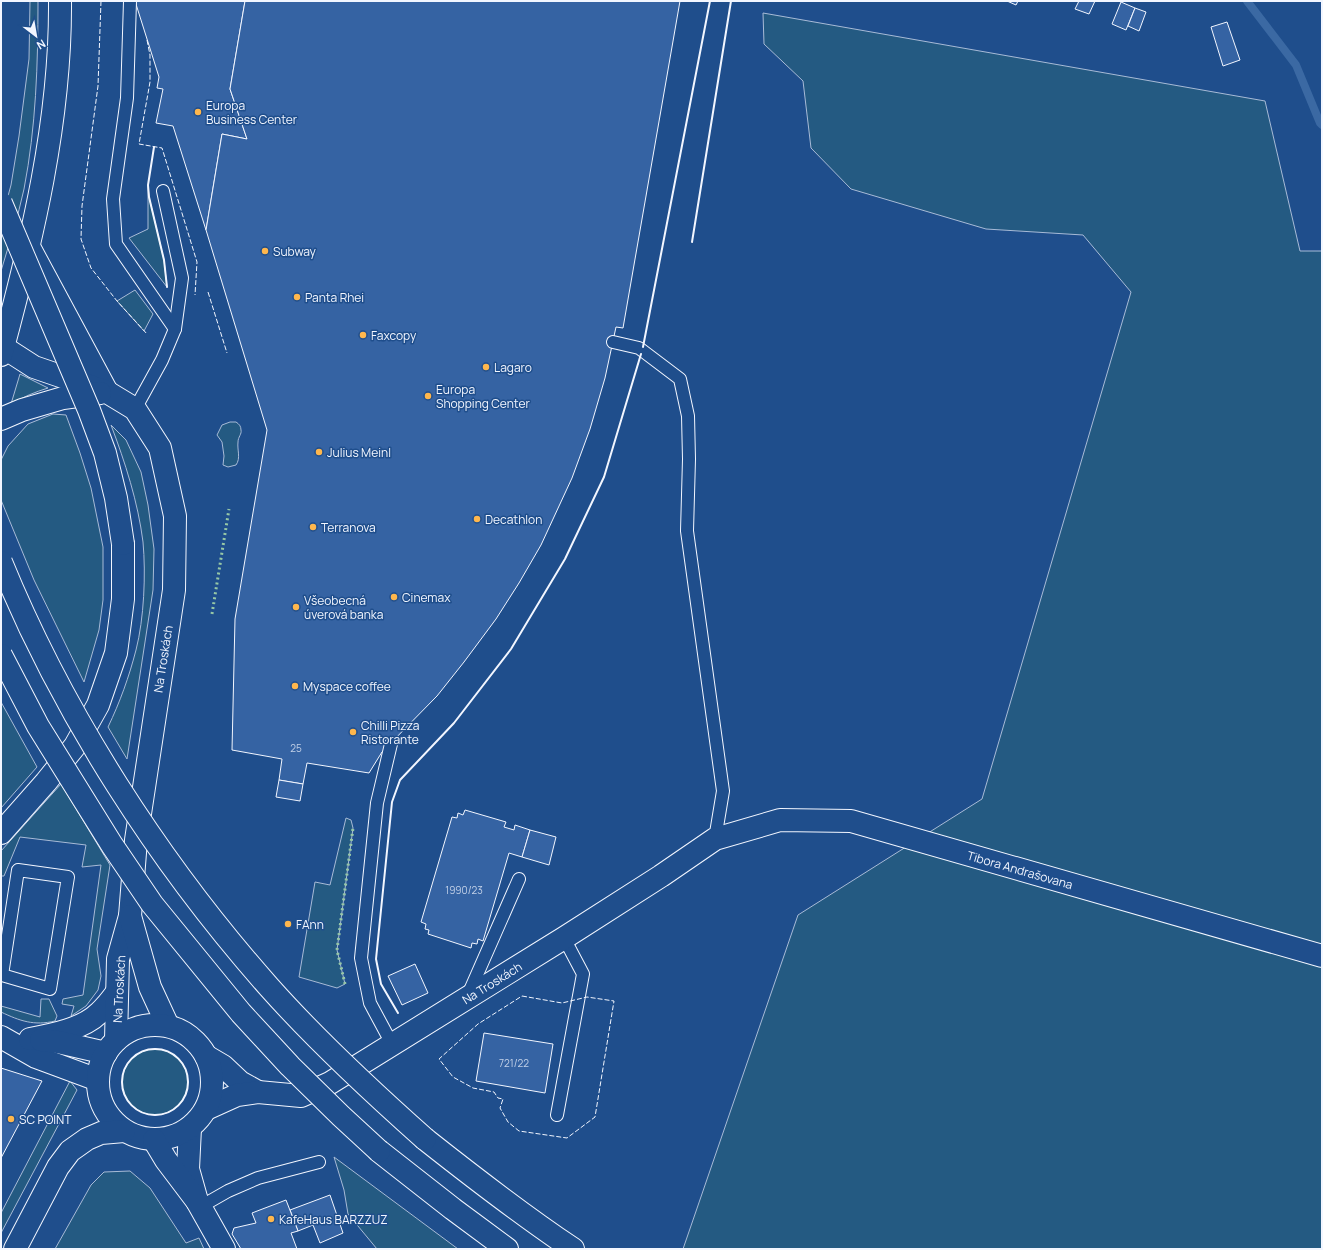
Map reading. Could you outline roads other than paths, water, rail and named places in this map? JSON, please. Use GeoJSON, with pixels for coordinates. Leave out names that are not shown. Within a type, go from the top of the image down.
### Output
{"type":"FeatureCollection","features":[{"type":"Feature","properties":{"kind":"main road"},"geometry":{"type":"LineString","coordinates":[[60,1],[60,32],[52,118],[42,188],[2,349],[34,367],[107,392],[135,410]]}},
{"type":"Feature","properties":{"kind":"main road"},"geometry":{"type":"LineString","coordinates":[[1,203],[89,410],[105,453],[116,498],[123,544],[123,599],[116,653],[98,705],[75,746],[46,782],[1,833]]}},
{"type":"Feature","properties":{"kind":"main road"},"geometry":{"type":"LineString","coordinates":[[28,245],[107,392]]}},
{"type":"Feature","properties":{"kind":"main road"},"geometry":{"type":"LineString","coordinates":[[1,419],[22,410],[63,398],[107,392]]}},
{"type":"Feature","properties":{"kind":"main road","name":"Na Troskách"},"geometry":{"type":"LineString","coordinates":[[111,1047],[118,992],[118,959],[130,916],[136,840],[174,590],[175,516],[160,448],[135,410]]}},
{"type":"Feature","properties":{"kind":"main road"},"geometry":{"type":"LineString","coordinates":[[1,562],[36,641],[69,703],[106,766],[181,878],[225,935],[275,993],[318,1039],[367,1087],[425,1139],[543,1229],[573,1249]]}},
{"type":"Feature","properties":{"kind":"main road"},"geometry":{"type":"LineString","coordinates":[[1,655],[38,726],[112,845],[152,904],[241,1013],[302,1077],[379,1151],[452,1209],[507,1249]]}},
{"type":"Feature","properties":{"kind":"main road","name":"Tibora Andrašovana"},"geometry":{"type":"LineString","coordinates":[[715,839],[780,820],[851,821],[1322,956]]}},
{"type":"Feature","properties":{"kind":"main road","name":"Na Troskách"},"geometry":{"type":"LineString","coordinates":[[206,1109],[237,1095],[258,1092],[301,1096],[330,1083],[564,938],[715,839]]}},
{"type":"Feature","properties":{"kind":"main road","name":"Na Troskách"},"geometry":{"type":"LineString","coordinates":[[130,916],[150,987],[168,1026]]}},
{"type":"Feature","properties":{"kind":"main road"},"geometry":{"type":"LineString","coordinates":[[30,1039],[83,1025],[99,1014],[118,992]]}},
{"type":"Feature","properties":{"kind":"main road"},"geometry":{"type":"LineString","coordinates":[[15,1249],[58,1167],[70,1151],[87,1139],[101,1132],[124,1131],[154,1140],[174,1136],[190,1128],[199,1119],[206,1109],[212,1092],[212,1073],[206,1056],[197,1043],[184,1032],[168,1026],[150,1025],[132,1030],[111,1047],[100,1066],[98,1080],[100,1100],[110,1117],[124,1131]]}},
{"type":"Feature","properties":{"kind":"main road"},"geometry":{"type":"LineString","coordinates":[[2,1037],[111,1047]]}},
{"type":"Feature","properties":{"kind":"main road"},"geometry":{"type":"LineString","coordinates":[[2,1037],[36,1057],[98,1080]]}},
{"type":"Feature","properties":{"kind":"main road","name":"Na Troskách"},"geometry":{"type":"LineString","coordinates":[[206,1056],[223,1066],[240,1082],[258,1092]]}},
{"type":"Feature","properties":{"kind":"main road"},"geometry":{"type":"LineString","coordinates":[[190,1128],[188,1169],[198,1204]]}},
{"type":"Feature","properties":{"kind":"main road"},"geometry":{"type":"LineString","coordinates":[[154,1140],[166,1160],[198,1204],[224,1249]]}},
{"type":"Feature","properties":{"kind":"lane"},"geometry":{"type":"LineString","coordinates":[[130,1],[127,98],[113,199],[116,244],[175,329]]}},
{"type":"Feature","properties":{"kind":"lane"},"geometry":{"type":"LineString","coordinates":[[135,410],[162,360],[175,329],[182,278],[163,191]]}},
{"type":"Feature","properties":{"kind":"lane"},"geometry":{"type":"LineString","coordinates":[[613,342],[639,348],[680,379],[688,416],[689,459],[686,531],[723,791],[715,839]]}},
{"type":"Feature","properties":{"kind":"lane"},"geometry":{"type":"LineString","coordinates":[[391,744],[377,802],[360,958],[370,1003],[392,1044]]}},
{"type":"Feature","properties":{"kind":"lane"},"geometry":{"type":"LineString","coordinates":[[18,870],[68,877],[50,989],[2,975],[5,932],[18,870]]}},
{"type":"Feature","properties":{"kind":"lane"},"geometry":{"type":"LineString","coordinates":[[467,998],[519,879]]}},
{"type":"Feature","properties":{"kind":"lane"},"geometry":{"type":"LineString","coordinates":[[557,1115],[583,974],[564,938]]}},
{"type":"Feature","properties":{"kind":"lane"},"geometry":{"type":"LineString","coordinates":[[198,1204],[258,1178],[319,1162]]}},
{"type":"Feature","properties":{"kind":"waterway"},"geometry":{"type":"LineString","coordinates":[[1247,1],[1296,65],[1322,125]]}},
{"type":"Feature","properties":{"kind":"place","name":"Europa Business Center"},"geometry":{"type":"Point","coordinates":[198,112]}},
{"type":"Feature","properties":{"kind":"place","name":"Subway"},"geometry":{"type":"Point","coordinates":[265,251]}},
{"type":"Feature","properties":{"kind":"place","name":"Panta Rhei"},"geometry":{"type":"Point","coordinates":[297,297]}},
{"type":"Feature","properties":{"kind":"place","name":"Faxcopy"},"geometry":{"type":"Point","coordinates":[363,335]}},
{"type":"Feature","properties":{"kind":"place","name":"Lagaro"},"geometry":{"type":"Point","coordinates":[486,367]}},
{"type":"Feature","properties":{"kind":"place","name":"Europa Shopping Center"},"geometry":{"type":"Point","coordinates":[428,396]}},
{"type":"Feature","properties":{"kind":"place","name":"Julius Meinl"},"geometry":{"type":"Point","coordinates":[319,452]}},
{"type":"Feature","properties":{"kind":"place","name":"Decathlon"},"geometry":{"type":"Point","coordinates":[477,519]}},
{"type":"Feature","properties":{"kind":"place","name":"Terranova"},"geometry":{"type":"Point","coordinates":[313,527]}},
{"type":"Feature","properties":{"kind":"place","name":"Cinemax"},"geometry":{"type":"Point","coordinates":[394,597]}},
{"type":"Feature","properties":{"kind":"place","name":"Všeobecná úverová banka"},"geometry":{"type":"Point","coordinates":[296,607]}},
{"type":"Feature","properties":{"kind":"place","name":"Myspace coffee"},"geometry":{"type":"Point","coordinates":[295,686]}},
{"type":"Feature","properties":{"kind":"place","name":"Chilli Pizza Ristorante"},"geometry":{"type":"Point","coordinates":[353,732]}},
{"type":"Feature","properties":{"kind":"place","name":"FAnn"},"geometry":{"type":"Point","coordinates":[288,924]}},
{"type":"Feature","properties":{"kind":"place","name":"SC POINT"},"geometry":{"type":"Point","coordinates":[11,1119]}},
{"type":"Feature","properties":{"kind":"place","name":"KafeHaus BARZZUZ"},"geometry":{"type":"Point","coordinates":[271,1219]}}]}
